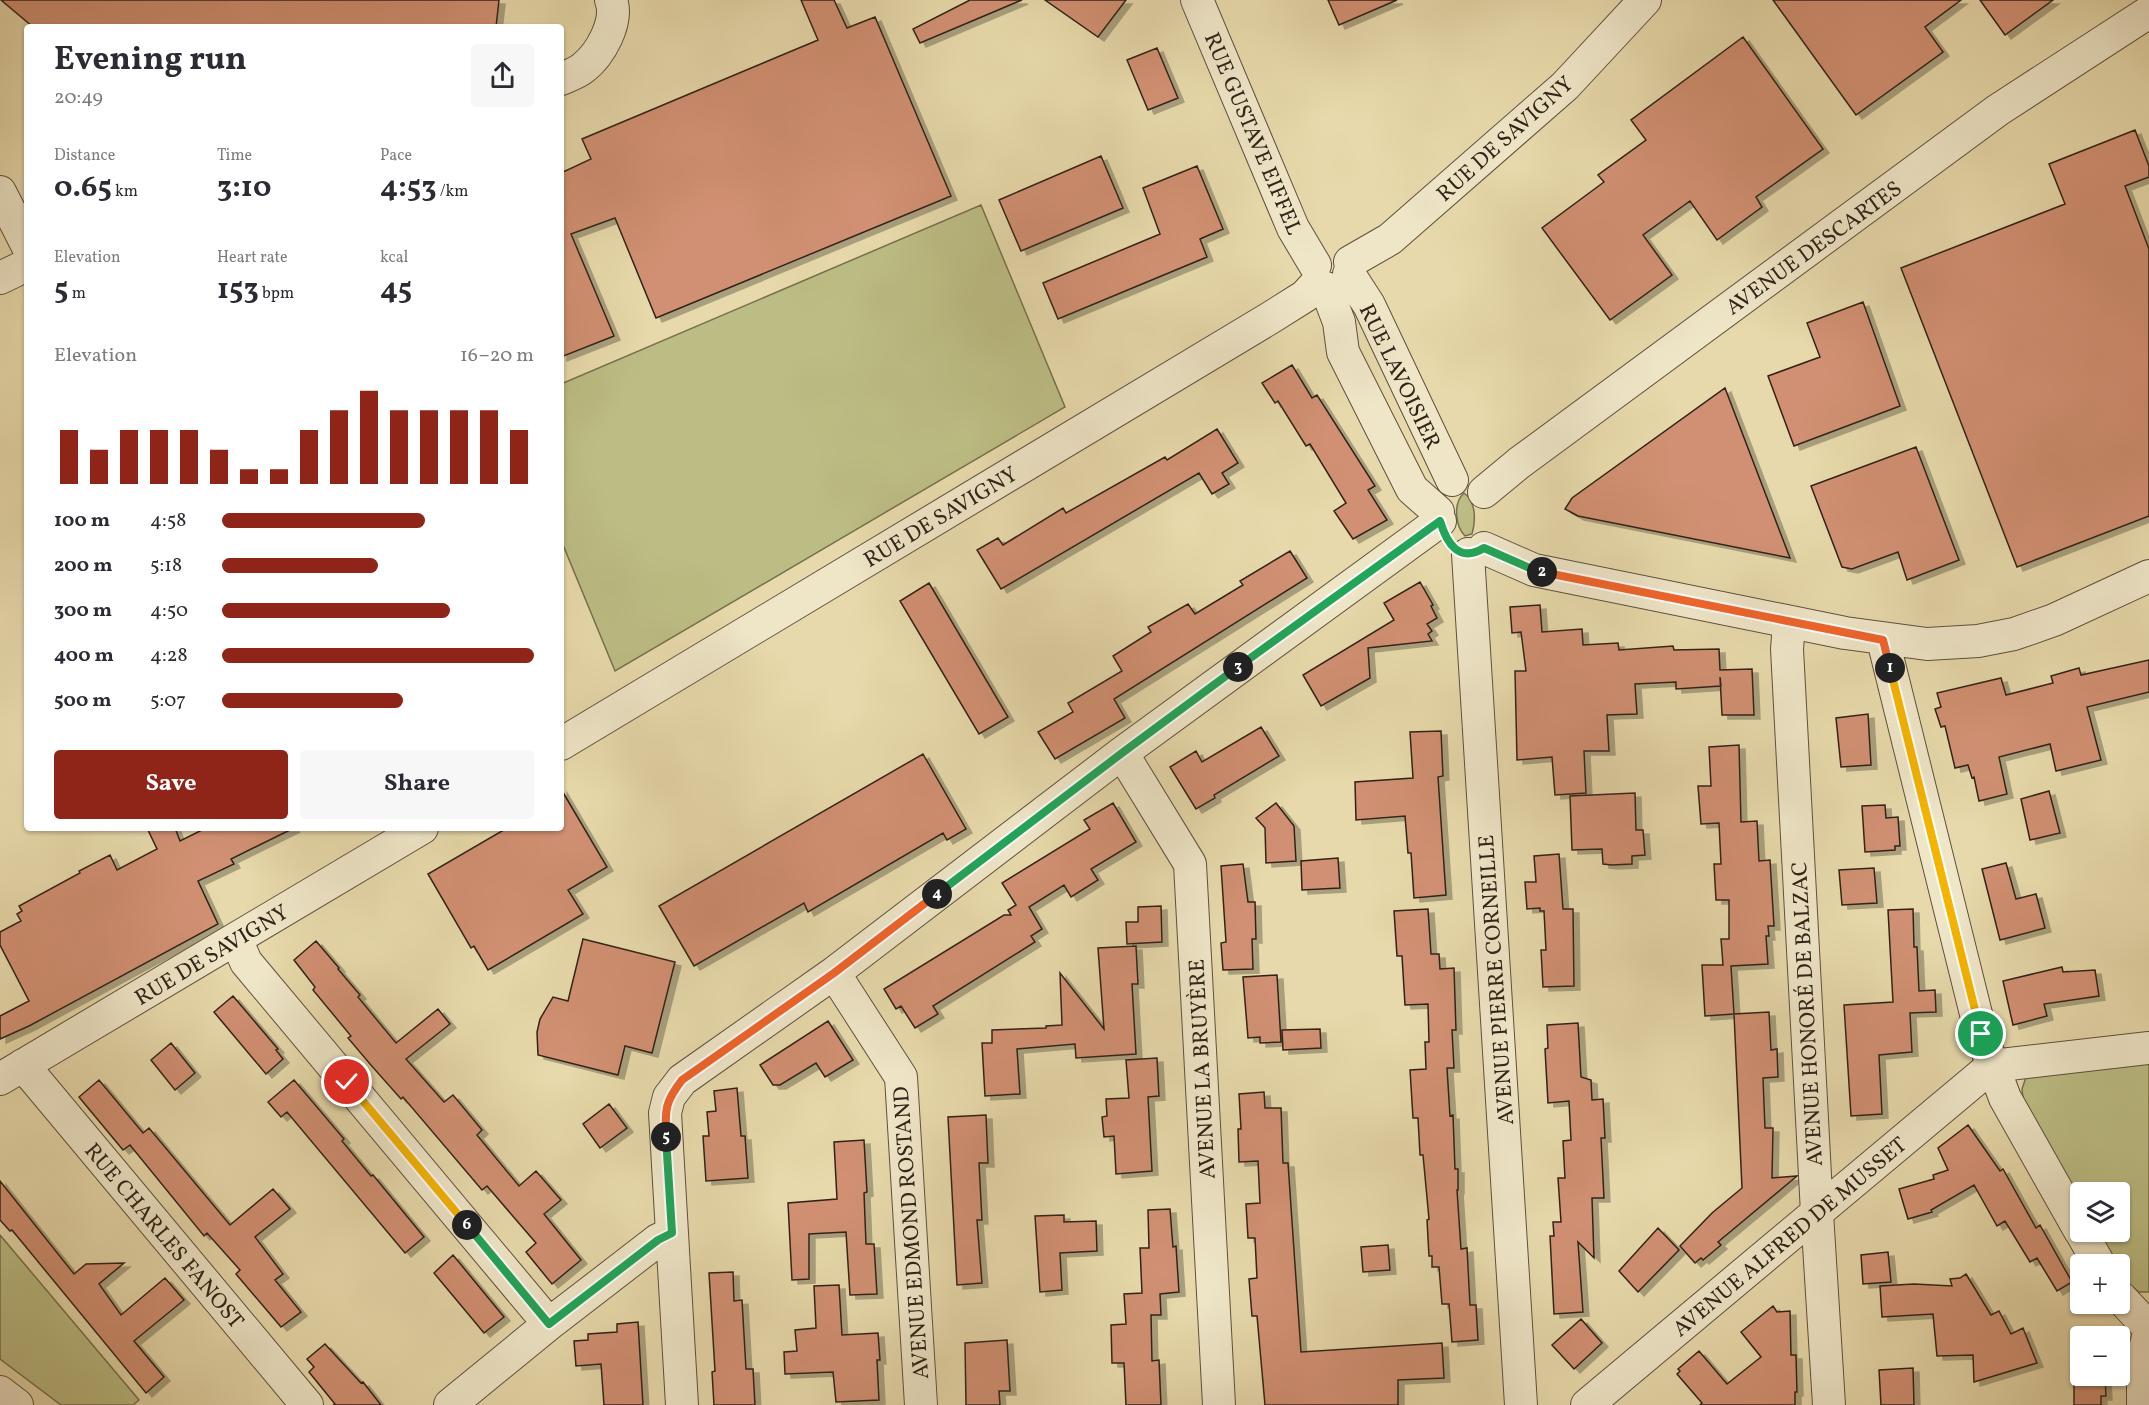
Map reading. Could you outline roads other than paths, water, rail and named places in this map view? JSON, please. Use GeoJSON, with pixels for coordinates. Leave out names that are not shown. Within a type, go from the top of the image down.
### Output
{"type":"FeatureCollection","features":[{"type":"Feature","properties":{"kind":"street"},"geometry":{"type":"LineString","coordinates":[[564,78],[582,69],[596,54],[610,29],[614,6],[612,0]]}},
{"type":"Feature","properties":{"kind":"street","name":"RUE GUSTAVE EIFFEL"},"geometry":{"type":"LineString","coordinates":[[1197,0],[1293,228],[1331,275]]}},
{"type":"Feature","properties":{"kind":"street","name":"RUE DE SAVIGNY"},"geometry":{"type":"LineString","coordinates":[[564,742],[1270,318],[1305,296],[1331,275],[1390,239],[1565,86],[1645,0]]}},
{"type":"Feature","properties":{"kind":"street","name":"AVENUE DESCARTES"},"geometry":{"type":"LineString","coordinates":[[1484,527],[1528,456],[1998,110],[2149,12]]}},
{"type":"Feature","properties":{"kind":"street"},"geometry":{"type":"LineString","coordinates":[[0,192],[24,239]]}},
{"type":"Feature","properties":{"kind":"street"},"geometry":{"type":"LineString","coordinates":[[0,278],[24,266]]}},
{"type":"Feature","properties":{"kind":"street","name":"RUE LAVOISIER"},"geometry":{"type":"LineString","coordinates":[[1331,275],[1369,306],[1452,480]]}},
{"type":"Feature","properties":{"kind":"street","name":"RUE LAVOISIER"},"geometry":{"type":"LineString","coordinates":[[1331,275],[1344,352],[1412,489],[1439,516]]}},
{"type":"Feature","properties":{"kind":"street"},"geometry":{"type":"LineString","coordinates":[[1484,527],[1464,554],[1450,544],[1439,516],[1440,498],[1452,480],[1465,477],[1472,480],[1484,527],[1534,570],[1883,640],[1927,644],[1978,641],[2014,634],[2054,620],[2149,576]]}},
{"type":"Feature","properties":{"kind":"street"},"geometry":{"type":"LineString","coordinates":[[682,1405],[665,1113],[669,1097],[682,1080],[834,973],[1122,753],[1439,516]]}},
{"type":"Feature","properties":{"kind":"street","name":"AVENUE PIERRE CORNEILLE"},"geometry":{"type":"LineString","coordinates":[[1484,527],[1521,1405]]}},
{"type":"Feature","properties":{"kind":"street","name":"AVENUE HONORÉ DE BALZAC"},"geometry":{"type":"LineString","coordinates":[[1789,622],[1787,649],[1829,1405]]}},
{"type":"Feature","properties":{"kind":"street"},"geometry":{"type":"LineString","coordinates":[[1883,640],[1981,1034],[2005,1098],[2070,1212]]}},
{"type":"Feature","properties":{"kind":"street","name":"AVENUE LA BRUYÈRE"},"geometry":{"type":"LineString","coordinates":[[1122,753],[1191,864],[1220,1405]]}},
{"type":"Feature","properties":{"kind":"street","name":"RUE DE SAVIGNY"},"geometry":{"type":"LineString","coordinates":[[12,1072],[417,831]]}},
{"type":"Feature","properties":{"kind":"street"},"geometry":{"type":"LineString","coordinates":[[236,939],[246,962],[549,1324]]}},
{"type":"Feature","properties":{"kind":"street","name":"AVENUE EDMOND ROSTAND"},"geometry":{"type":"LineString","coordinates":[[834,973],[902,1077],[921,1405]]}},
{"type":"Feature","properties":{"kind":"street"},"geometry":{"type":"LineString","coordinates":[[1992,1066],[2149,1048]]}},
{"type":"Feature","properties":{"kind":"street","name":"AVENUE ALFRED DE MUSSET"},"geometry":{"type":"LineString","coordinates":[[1587,1405],[1992,1066]]}},
{"type":"Feature","properties":{"kind":"street","name":"RUE CHARLES FANOST"},"geometry":{"type":"LineString","coordinates":[[12,1072],[307,1405]]}},
{"type":"Feature","properties":{"kind":"street"},"geometry":{"type":"LineString","coordinates":[[450,1405],[549,1324],[658,1240],[672,1233]]}},
{"type":"Feature","properties":{"kind":"street"},"geometry":{"type":"LineString","coordinates":[[2130,1308],[2149,1328]]}},
{"type":"Feature","properties":{"kind":"street"},"geometry":{"type":"LineString","coordinates":[[2143,1405],[2143,1358],[2149,1333]]}},
{"type":"Feature","properties":{"kind":"street"},"geometry":{"type":"LineString","coordinates":[[0,1392],[17,1405]]}}]}
